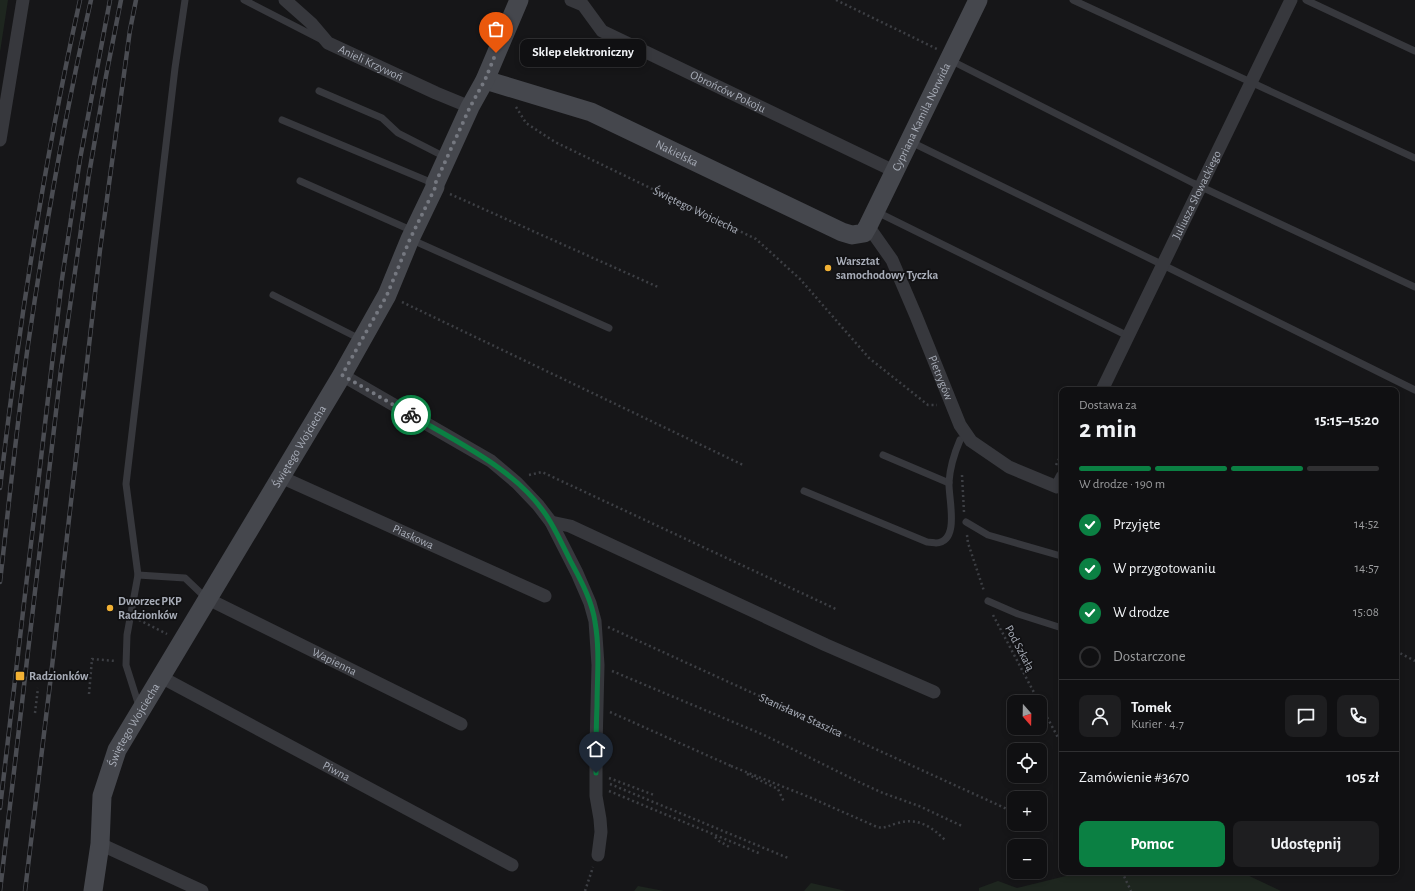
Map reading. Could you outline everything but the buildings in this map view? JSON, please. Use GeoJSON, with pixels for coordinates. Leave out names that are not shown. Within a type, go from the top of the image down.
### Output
{"type":"FeatureCollection","features":[{"type":"Feature","properties":{"kind":"street"},"geometry":{"type":"LineString","coordinates":[[0,140],[23,0]]}},
{"type":"Feature","properties":{"kind":"street","name":"Anieli Krzywoń"},"geometry":{"type":"LineString","coordinates":[[285,0],[311,22],[328,43],[436,93],[470,107]]}},
{"type":"Feature","properties":{"kind":"street","name":"Świętego Wojciecha"},"geometry":{"type":"LineString","coordinates":[[93,891],[100,844],[102,796],[117,750],[342,375],[387,295],[412,235],[470,107],[485,80],[519,0]]}},
{"type":"Feature","properties":{"kind":"street","name":"Obrońców Pokoju"},"geometry":{"type":"LineString","coordinates":[[571,0],[583,5],[602,31],[894,171]]}},
{"type":"Feature","properties":{"kind":"street","name":"Cypriana Kamila Norwida"},"geometry":{"type":"LineString","coordinates":[[869,223],[978,0]]}},
{"type":"Feature","properties":{"kind":"street","name":"Juliusza Słowackiego"},"geometry":{"type":"LineString","coordinates":[[1103,387],[1291,0]]}},
{"type":"Feature","properties":{"kind":"street","name":"Nakielska"},"geometry":{"type":"LineString","coordinates":[[485,80],[591,112],[842,232],[852,235],[869,223]]}},
{"type":"Feature","properties":{"kind":"street","name":"Pietrygów"},"geometry":{"type":"LineString","coordinates":[[869,223],[892,260],[960,425],[971,440],[1009,467],[1059,482]]}},
{"type":"Feature","properties":{"kind":"street"},"geometry":{"type":"LineString","coordinates":[[342,375],[491,461],[517,483],[538,505],[551,522],[577,573],[590,603],[595,621],[598,665],[596,707],[596,779],[601,832],[598,855]]}},
{"type":"Feature","properties":{"kind":"street","name":"Piaskowa"},"geometry":{"type":"LineString","coordinates":[[281,477],[545,596]]}},
{"type":"Feature","properties":{"kind":"street"},"geometry":{"type":"LineString","coordinates":[[551,522],[570,526],[826,645],[934,692]]}},
{"type":"Feature","properties":{"kind":"street","name":"Wapienna"},"geometry":{"type":"LineString","coordinates":[[208,599],[461,724]]}},
{"type":"Feature","properties":{"kind":"street","name":"Piwna"},"geometry":{"type":"LineString","coordinates":[[161,677],[512,865]]}},
{"type":"Feature","properties":{"kind":"street"},"geometry":{"type":"LineString","coordinates":[[100,844],[202,891]]}},
{"type":"Feature","properties":{"kind":"lane"},"geometry":{"type":"LineString","coordinates":[[140,710],[126,665],[128,635],[138,575],[126,484],[175,68],[186,0]]}},
{"type":"Feature","properties":{"kind":"lane"},"geometry":{"type":"LineString","coordinates":[[244,0],[328,43]]}},
{"type":"Feature","properties":{"kind":"lane"},"geometry":{"type":"LineString","coordinates":[[1073,0],[1415,158]]}},
{"type":"Feature","properties":{"kind":"lane"},"geometry":{"type":"LineString","coordinates":[[1306,0],[1415,51]]}},
{"type":"Feature","properties":{"kind":"lane"},"geometry":{"type":"LineString","coordinates":[[950,57],[1201,186],[1415,287]]}},
{"type":"Feature","properties":{"kind":"lane"},"geometry":{"type":"LineString","coordinates":[[319,91],[382,118],[398,133],[447,158]]}},
{"type":"Feature","properties":{"kind":"lane"},"geometry":{"type":"LineString","coordinates":[[282,120],[435,186]]}},
{"type":"Feature","properties":{"kind":"lane"},"geometry":{"type":"LineString","coordinates":[[909,140],[1415,390]]}},
{"type":"Feature","properties":{"kind":"lane"},"geometry":{"type":"LineString","coordinates":[[300,181],[609,328]]}},
{"type":"Feature","properties":{"kind":"lane"},"geometry":{"type":"LineString","coordinates":[[869,223],[1128,336]]}},
{"type":"Feature","properties":{"kind":"lane"},"geometry":{"type":"LineString","coordinates":[[273,295],[362,340]]}},
{"type":"Feature","properties":{"kind":"lane"},"geometry":{"type":"LineString","coordinates":[[804,491],[927,542],[937,543],[945,540],[951,531],[952,520],[949,483],[954,455],[960,440]]}},
{"type":"Feature","properties":{"kind":"lane"},"geometry":{"type":"LineString","coordinates":[[883,455],[949,483]]}},
{"type":"Feature","properties":{"kind":"lane"},"geometry":{"type":"LineString","coordinates":[[966,522],[988,535],[1059,555]]}},
{"type":"Feature","properties":{"kind":"lane"},"geometry":{"type":"LineString","coordinates":[[138,575],[185,578],[208,599]]}},
{"type":"Feature","properties":{"kind":"lane"},"geometry":{"type":"LineString","coordinates":[[988,602],[1018,614],[1059,627]]}},
{"type":"Feature","properties":{"kind":"path"},"geometry":{"type":"LineString","coordinates":[[836,0],[950,57]]}},
{"type":"Feature","properties":{"kind":"path","name":"Świętego Wojciecha"},"geometry":{"type":"LineString","coordinates":[[509,87],[514,104],[526,123],[554,142],[756,239],[800,279],[869,358],[928,405],[951,404]]}},
{"type":"Feature","properties":{"kind":"path"},"geometry":{"type":"LineString","coordinates":[[435,186],[658,287]]}},
{"type":"Feature","properties":{"kind":"path"},"geometry":{"type":"LineString","coordinates":[[387,295],[743,465]]}},
{"type":"Feature","properties":{"kind":"path"},"geometry":{"type":"LineString","coordinates":[[517,483],[528,475],[542,472],[838,610]]}},
{"type":"Feature","properties":{"kind":"path","name":"Pod Szkałą"},"geometry":{"type":"LineString","coordinates":[[988,602],[997,623],[1036,695]]}},
{"type":"Feature","properties":{"kind":"path"},"geometry":{"type":"LineString","coordinates":[[131,616],[182,641]]}},
{"type":"Feature","properties":{"kind":"path","name":"Stanisława Staszica"},"geometry":{"type":"LineString","coordinates":[[595,621],[1007,808]]}},
{"type":"Feature","properties":{"kind":"path"},"geometry":{"type":"LineString","coordinates":[[1399,652],[1415,661]]}},
{"type":"Feature","properties":{"kind":"path"},"geometry":{"type":"LineString","coordinates":[[89,694],[92,658],[126,662]]}},
{"type":"Feature","properties":{"kind":"path"},"geometry":{"type":"LineString","coordinates":[[598,665],[764,735],[863,784],[920,806],[962,826]]}},
{"type":"Feature","properties":{"kind":"path"},"geometry":{"type":"LineString","coordinates":[[34,713],[38,688]]}},
{"type":"Feature","properties":{"kind":"path"},"geometry":{"type":"LineString","coordinates":[[596,707],[731,766],[778,789],[784,802]]}},
{"type":"Feature","properties":{"kind":"path","name":"Pod Szkałą"},"geometry":{"type":"LineString","coordinates":[[1047,716],[1059,739]]}},
{"type":"Feature","properties":{"kind":"path"},"geometry":{"type":"LineString","coordinates":[[731,766],[809,796],[877,827],[883,828],[899,822],[912,820],[929,827],[946,841]]}},
{"type":"Feature","properties":{"kind":"path"},"geometry":{"type":"LineString","coordinates":[[596,779],[654,795]]}},
{"type":"Feature","properties":{"kind":"path"},"geometry":{"type":"LineString","coordinates":[[596,779],[713,835],[761,854]]}},
{"type":"Feature","properties":{"kind":"path"},"geometry":{"type":"LineString","coordinates":[[596,779],[788,858]]}},
{"type":"Feature","properties":{"kind":"path"},"geometry":{"type":"LineString","coordinates":[[713,835],[719,841],[731,848]]}},
{"type":"Feature","properties":{"kind":"path"},"geometry":{"type":"LineString","coordinates":[[585,891],[598,855]]}},
{"type":"Feature","properties":{"kind":"path"},"geometry":{"type":"LineString","coordinates":[[1123,875],[1131,891]]}},
{"type":"Feature","properties":{"kind":"shaded area"},"geometry":{"type":"Polygon","coordinates":[[[0,0],[8,0],[0,52],[0,0]]]}},
{"type":"Feature","properties":{"kind":"shaded area"},"geometry":{"type":"Polygon","coordinates":[[[1070,875],[1247,875],[1281,891],[979,891],[979,888],[998,881],[1017,888],[1070,875]]]}},
{"type":"Feature","properties":{"kind":"shaded area"},"geometry":{"type":"Polygon","coordinates":[[[811,883],[846,891],[804,891],[811,883]]]}},
{"type":"Feature","properties":{"kind":"shaded area"},"geometry":{"type":"Polygon","coordinates":[[[638,886],[664,891],[634,891],[638,886]]]}},
{"type":"Feature","properties":{"kind":"railway"},"geometry":{"type":"LineString","coordinates":[[0,488],[24,304],[55,121],[80,0]]}},
{"type":"Feature","properties":{"kind":"railway"},"geometry":{"type":"LineString","coordinates":[[0,582],[28,345],[64,129],[91,0]]}},
{"type":"Feature","properties":{"kind":"railway"},"geometry":{"type":"LineString","coordinates":[[0,808],[62,279],[80,159],[110,0]]}},
{"type":"Feature","properties":{"kind":"railway"},"geometry":{"type":"LineString","coordinates":[[0,891],[61,369],[89,174],[121,0]]}},
{"type":"Feature","properties":{"kind":"railway"},"geometry":{"type":"LineString","coordinates":[[25,891],[100,250],[130,30],[136,0]]}},
{"type":"Feature","properties":{"kind":"way so far"},"geometry":{"type":"LineString","coordinates":[[411,415],[342,375],[387,295],[410,239],[435,188],[435,184],[470,107],[485,80],[496,53]]}},
{"type":"Feature","properties":{"kind":"place","name":"Sklep elektroniczny"},"geometry":{"type":"Point","coordinates":[496,53]}},
{"type":"Feature","properties":{"kind":"place","name":"Warsztat samochodowy Tyczka"},"geometry":{"type":"Point","coordinates":[828,268]}},
{"type":"Feature","properties":{"kind":"place","name":"Dworzec PKP Radzionków"},"geometry":{"type":"Point","coordinates":[110,608]}},
{"type":"Feature","properties":{"kind":"place","name":"Radzionków"},"geometry":{"type":"Point","coordinates":[20,676]}},
{"type":"Feature","properties":{"kind":"route"},"geometry":{"type":"LineString","coordinates":[[411,415],[491,461],[517,483],[538,505],[551,522],[577,573],[590,603],[595,621],[598,665],[596,707],[596,773]]}}]}
